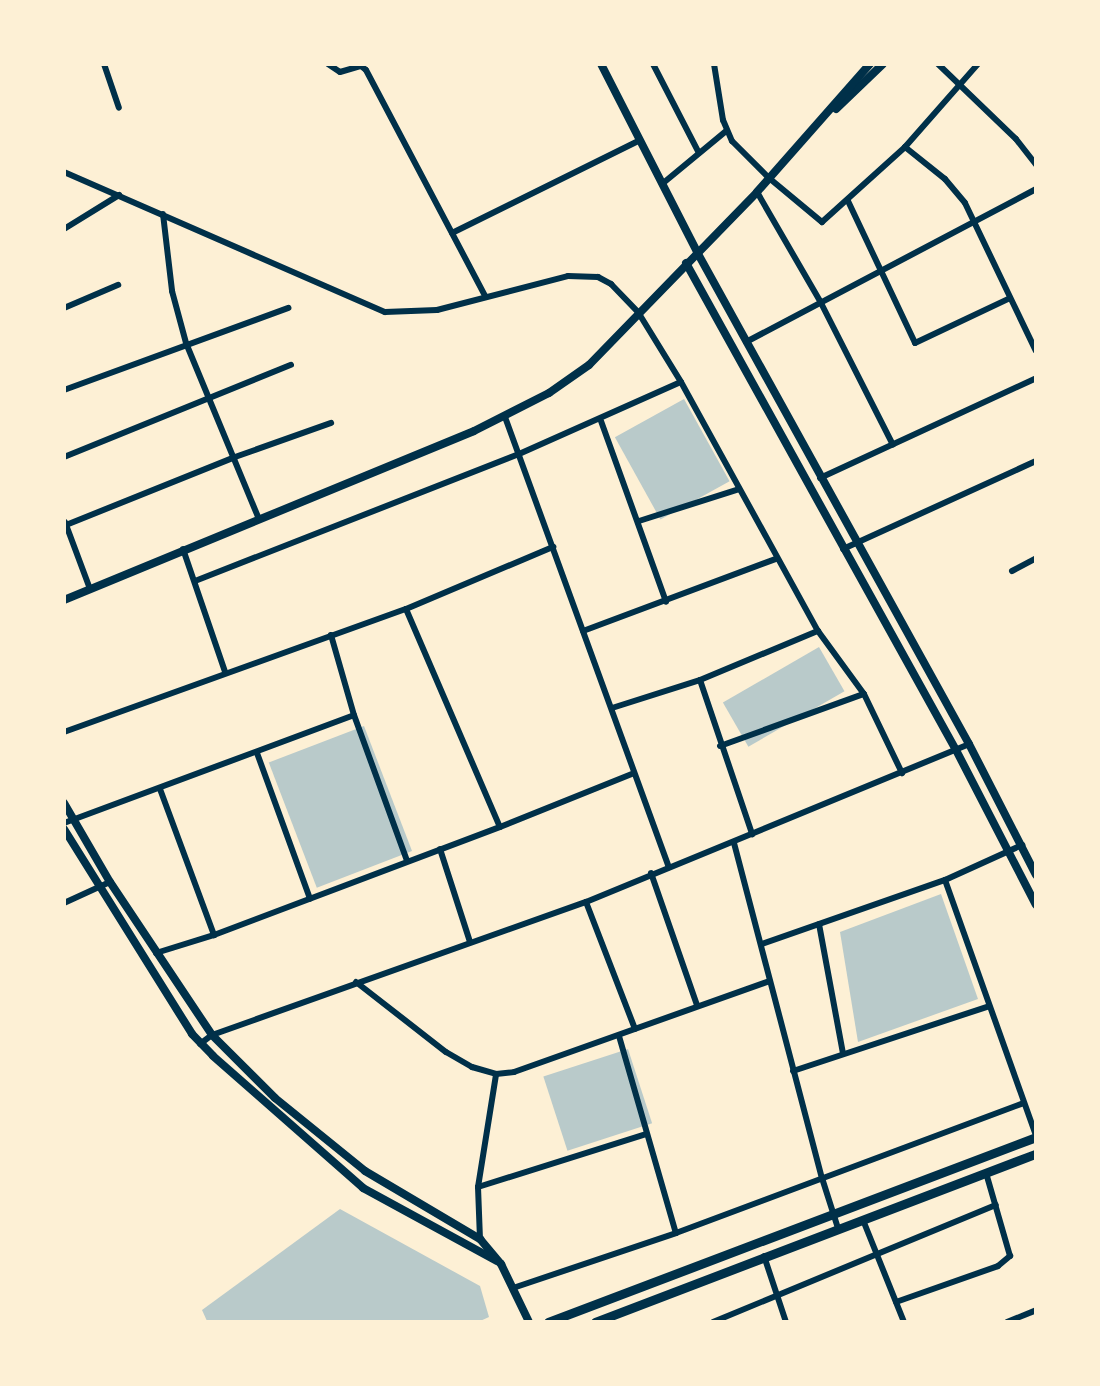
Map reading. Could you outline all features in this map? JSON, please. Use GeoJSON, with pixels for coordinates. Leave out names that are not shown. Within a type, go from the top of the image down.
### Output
{"type":"FeatureCollection","features":[{"type":"Feature","properties":{"kind":"highway"},"geometry":{"type":"LineString","coordinates":[[549,1322],[1035,1136]]}},
{"type":"Feature","properties":{"kind":"highway"},"geometry":{"type":"LineString","coordinates":[[595,1322],[1035,1154]]}},
{"type":"Feature","properties":{"kind":"main road"},"geometry":{"type":"LineString","coordinates":[[64,600],[505,417],[549,393],[589,365],[757,192],[831,112],[870,64]]}},
{"type":"Feature","properties":{"kind":"main road"},"geometry":{"type":"LineString","coordinates":[[831,112],[850,99],[883,64]]}},
{"type":"Feature","properties":{"kind":"street"},"geometry":{"type":"LineString","coordinates":[[104,64],[119,108]]}},
{"type":"Feature","properties":{"kind":"street"},"geometry":{"type":"LineString","coordinates":[[328,64],[339,72],[361,66],[366,70],[485,296]]}},
{"type":"Feature","properties":{"kind":"street"},"geometry":{"type":"LineString","coordinates":[[601,64],[697,252],[969,744],[1022,845],[1035,875]]}},
{"type":"Feature","properties":{"kind":"street"},"geometry":{"type":"LineString","coordinates":[[653,64],[699,153]]}},
{"type":"Feature","properties":{"kind":"street"},"geometry":{"type":"LineString","coordinates":[[714,64],[726,131],[769,178],[818,221],[848,201],[905,147],[958,84],[978,64]]}},
{"type":"Feature","properties":{"kind":"street"},"geometry":{"type":"LineString","coordinates":[[939,64],[1016,139],[1035,165]]}},
{"type":"Feature","properties":{"kind":"street"},"geometry":{"type":"LineString","coordinates":[[662,184],[726,131]]}},
{"type":"Feature","properties":{"kind":"street"},"geometry":{"type":"LineString","coordinates":[[452,233],[640,140]]}},
{"type":"Feature","properties":{"kind":"street"},"geometry":{"type":"LineString","coordinates":[[905,147],[957,190],[1035,351]]}},
{"type":"Feature","properties":{"kind":"street"},"geometry":{"type":"LineString","coordinates":[[64,172],[385,312],[437,310],[568,276],[590,276],[611,284],[638,312],[681,382],[818,631],[864,694],[902,773]]}},
{"type":"Feature","properties":{"kind":"street"},"geometry":{"type":"LineString","coordinates":[[746,342],[881,268],[1035,189]]}},
{"type":"Feature","properties":{"kind":"street"},"geometry":{"type":"LineString","coordinates":[[757,192],[820,301],[893,445]]}},
{"type":"Feature","properties":{"kind":"street"},"geometry":{"type":"LineString","coordinates":[[64,229],[119,195]]}},
{"type":"Feature","properties":{"kind":"street"},"geometry":{"type":"LineString","coordinates":[[848,201],[919,344],[1010,298]]}},
{"type":"Feature","properties":{"kind":"street"},"geometry":{"type":"LineString","coordinates":[[163,214],[172,291],[186,343],[259,519]]}},
{"type":"Feature","properties":{"kind":"street"},"geometry":{"type":"LineString","coordinates":[[686,263],[956,750],[1010,850],[1035,905]]}},
{"type":"Feature","properties":{"kind":"street"},"geometry":{"type":"LineString","coordinates":[[64,308],[118,285]]}},
{"type":"Feature","properties":{"kind":"street"},"geometry":{"type":"LineString","coordinates":[[64,390],[186,343],[288,308]]}},
{"type":"Feature","properties":{"kind":"street"},"geometry":{"type":"LineString","coordinates":[[64,457],[291,365]]}},
{"type":"Feature","properties":{"kind":"street"},"geometry":{"type":"LineString","coordinates":[[820,478],[1035,378]]}},
{"type":"Feature","properties":{"kind":"street"},"geometry":{"type":"LineString","coordinates":[[195,580],[601,421],[681,382]]}},
{"type":"Feature","properties":{"kind":"street"},"geometry":{"type":"LineString","coordinates":[[505,417],[669,867]]}},
{"type":"Feature","properties":{"kind":"street"},"geometry":{"type":"LineString","coordinates":[[601,421],[639,521],[666,602]]}},
{"type":"Feature","properties":{"kind":"street"},"geometry":{"type":"LineString","coordinates":[[90,589],[65,523],[235,457],[331,423]]}},
{"type":"Feature","properties":{"kind":"street"},"geometry":{"type":"LineString","coordinates":[[843,549],[1035,461]]}},
{"type":"Feature","properties":{"kind":"street"},"geometry":{"type":"LineString","coordinates":[[639,521],[739,489]]}},
{"type":"Feature","properties":{"kind":"street"},"geometry":{"type":"LineString","coordinates":[[64,732],[225,672],[406,609],[553,547]]}},
{"type":"Feature","properties":{"kind":"street"},"geometry":{"type":"LineString","coordinates":[[183,549],[225,672]]}},
{"type":"Feature","properties":{"kind":"street"},"geometry":{"type":"LineString","coordinates":[[1012,571],[1035,558]]}},
{"type":"Feature","properties":{"kind":"street"},"geometry":{"type":"LineString","coordinates":[[584,631],[777,560]]}},
{"type":"Feature","properties":{"kind":"street"},"geometry":{"type":"LineString","coordinates":[[406,609],[500,827]]}},
{"type":"Feature","properties":{"kind":"street"},"geometry":{"type":"LineString","coordinates":[[612,708],[700,680],[818,631]]}},
{"type":"Feature","properties":{"kind":"street"},"geometry":{"type":"LineString","coordinates":[[331,635],[354,715],[407,861]]}},
{"type":"Feature","properties":{"kind":"street"},"geometry":{"type":"LineString","coordinates":[[700,680],[720,746],[752,834]]}},
{"type":"Feature","properties":{"kind":"street"},"geometry":{"type":"LineString","coordinates":[[720,746],[864,694]]}},
{"type":"Feature","properties":{"kind":"street"},"geometry":{"type":"LineString","coordinates":[[64,823],[354,715]]}},
{"type":"Feature","properties":{"kind":"street"},"geometry":{"type":"LineString","coordinates":[[201,1044],[212,1035],[586,902],[651,873],[734,843],[969,744]]}},
{"type":"Feature","properties":{"kind":"street"},"geometry":{"type":"LineString","coordinates":[[257,753],[310,898]]}},
{"type":"Feature","properties":{"kind":"street"},"geometry":{"type":"LineString","coordinates":[[156,953],[214,935],[500,827],[634,773]]}},
{"type":"Feature","properties":{"kind":"street"},"geometry":{"type":"LineString","coordinates":[[160,789],[214,935]]}},
{"type":"Feature","properties":{"kind":"street"},"geometry":{"type":"LineString","coordinates":[[64,803],[110,882],[212,1035],[275,1098],[365,1171],[480,1239],[501,1264],[529,1322]]}},
{"type":"Feature","properties":{"kind":"street"},"geometry":{"type":"LineString","coordinates":[[64,829],[98,888],[201,1044],[363,1188],[501,1264]]}},
{"type":"Feature","properties":{"kind":"street"},"geometry":{"type":"LineString","coordinates":[[734,843],[762,944],[769,981],[793,1071],[838,1228]]}},
{"type":"Feature","properties":{"kind":"street"},"geometry":{"type":"LineString","coordinates":[[762,944],[945,880],[1022,845]]}},
{"type":"Feature","properties":{"kind":"street"},"geometry":{"type":"LineString","coordinates":[[440,849],[470,942]]}},
{"type":"Feature","properties":{"kind":"street"},"geometry":{"type":"LineString","coordinates":[[651,873],[697,1005]]}},
{"type":"Feature","properties":{"kind":"street"},"geometry":{"type":"LineString","coordinates":[[945,880],[1035,1136]]}},
{"type":"Feature","properties":{"kind":"street"},"geometry":{"type":"LineString","coordinates":[[64,903],[110,882]]}},
{"type":"Feature","properties":{"kind":"street"},"geometry":{"type":"LineString","coordinates":[[586,902],[635,1029]]}},
{"type":"Feature","properties":{"kind":"street"},"geometry":{"type":"LineString","coordinates":[[819,924],[843,1054]]}},
{"type":"Feature","properties":{"kind":"street"},"geometry":{"type":"LineString","coordinates":[[356,982],[446,1052],[472,1067],[496,1074],[514,1071],[619,1036],[697,1005],[769,981]]}},
{"type":"Feature","properties":{"kind":"street"},"geometry":{"type":"LineString","coordinates":[[793,1071],[989,1006]]}},
{"type":"Feature","properties":{"kind":"street"},"geometry":{"type":"LineString","coordinates":[[619,1036],[676,1233]]}},
{"type":"Feature","properties":{"kind":"street"},"geometry":{"type":"LineString","coordinates":[[480,1239],[478,1187],[496,1074]]}},
{"type":"Feature","properties":{"kind":"street"},"geometry":{"type":"LineString","coordinates":[[513,1288],[676,1233],[1024,1103]]}},
{"type":"Feature","properties":{"kind":"street"},"geometry":{"type":"LineString","coordinates":[[478,1187],[646,1134]]}},
{"type":"Feature","properties":{"kind":"street"},"geometry":{"type":"LineString","coordinates":[[896,1302],[1005,1261],[1009,1248],[986,1173]]}},
{"type":"Feature","properties":{"kind":"street"},"geometry":{"type":"LineString","coordinates":[[713,1322],[876,1252],[996,1205]]}},
{"type":"Feature","properties":{"kind":"street"},"geometry":{"type":"LineString","coordinates":[[863,1220],[904,1322]]}},
{"type":"Feature","properties":{"kind":"street"},"geometry":{"type":"LineString","coordinates":[[764,1256],[786,1322]]}},
{"type":"Feature","properties":{"kind":"street"},"geometry":{"type":"LineString","coordinates":[[1007,1322],[1035,1310]]}},
{"type":"Feature","properties":{"kind":"shaded area"},"geometry":{"type":"Polygon","coordinates":[[[684,399],[730,481],[660,520],[615,437],[684,399]]]}},
{"type":"Feature","properties":{"kind":"shaded area"},"geometry":{"type":"Polygon","coordinates":[[[819,647],[844,691],[748,747],[723,702],[819,647]]]}},
{"type":"Feature","properties":{"kind":"shaded area"},"geometry":{"type":"Polygon","coordinates":[[[364,726],[412,851],[317,888],[269,763],[364,726]]]}},
{"type":"Feature","properties":{"kind":"shaded area"},"geometry":{"type":"Polygon","coordinates":[[[941,894],[978,999],[858,1042],[840,932],[941,894]]]}},
{"type":"Feature","properties":{"kind":"shaded area"},"geometry":{"type":"Polygon","coordinates":[[[628,1049],[652,1123],[567,1151],[543,1077],[628,1049]]]}},
{"type":"Feature","properties":{"kind":"shaded area"},"geometry":{"type":"Polygon","coordinates":[[[340,1209],[480,1286],[489,1317],[478,1322],[207,1321],[202,1310],[340,1209]]]}}]}
